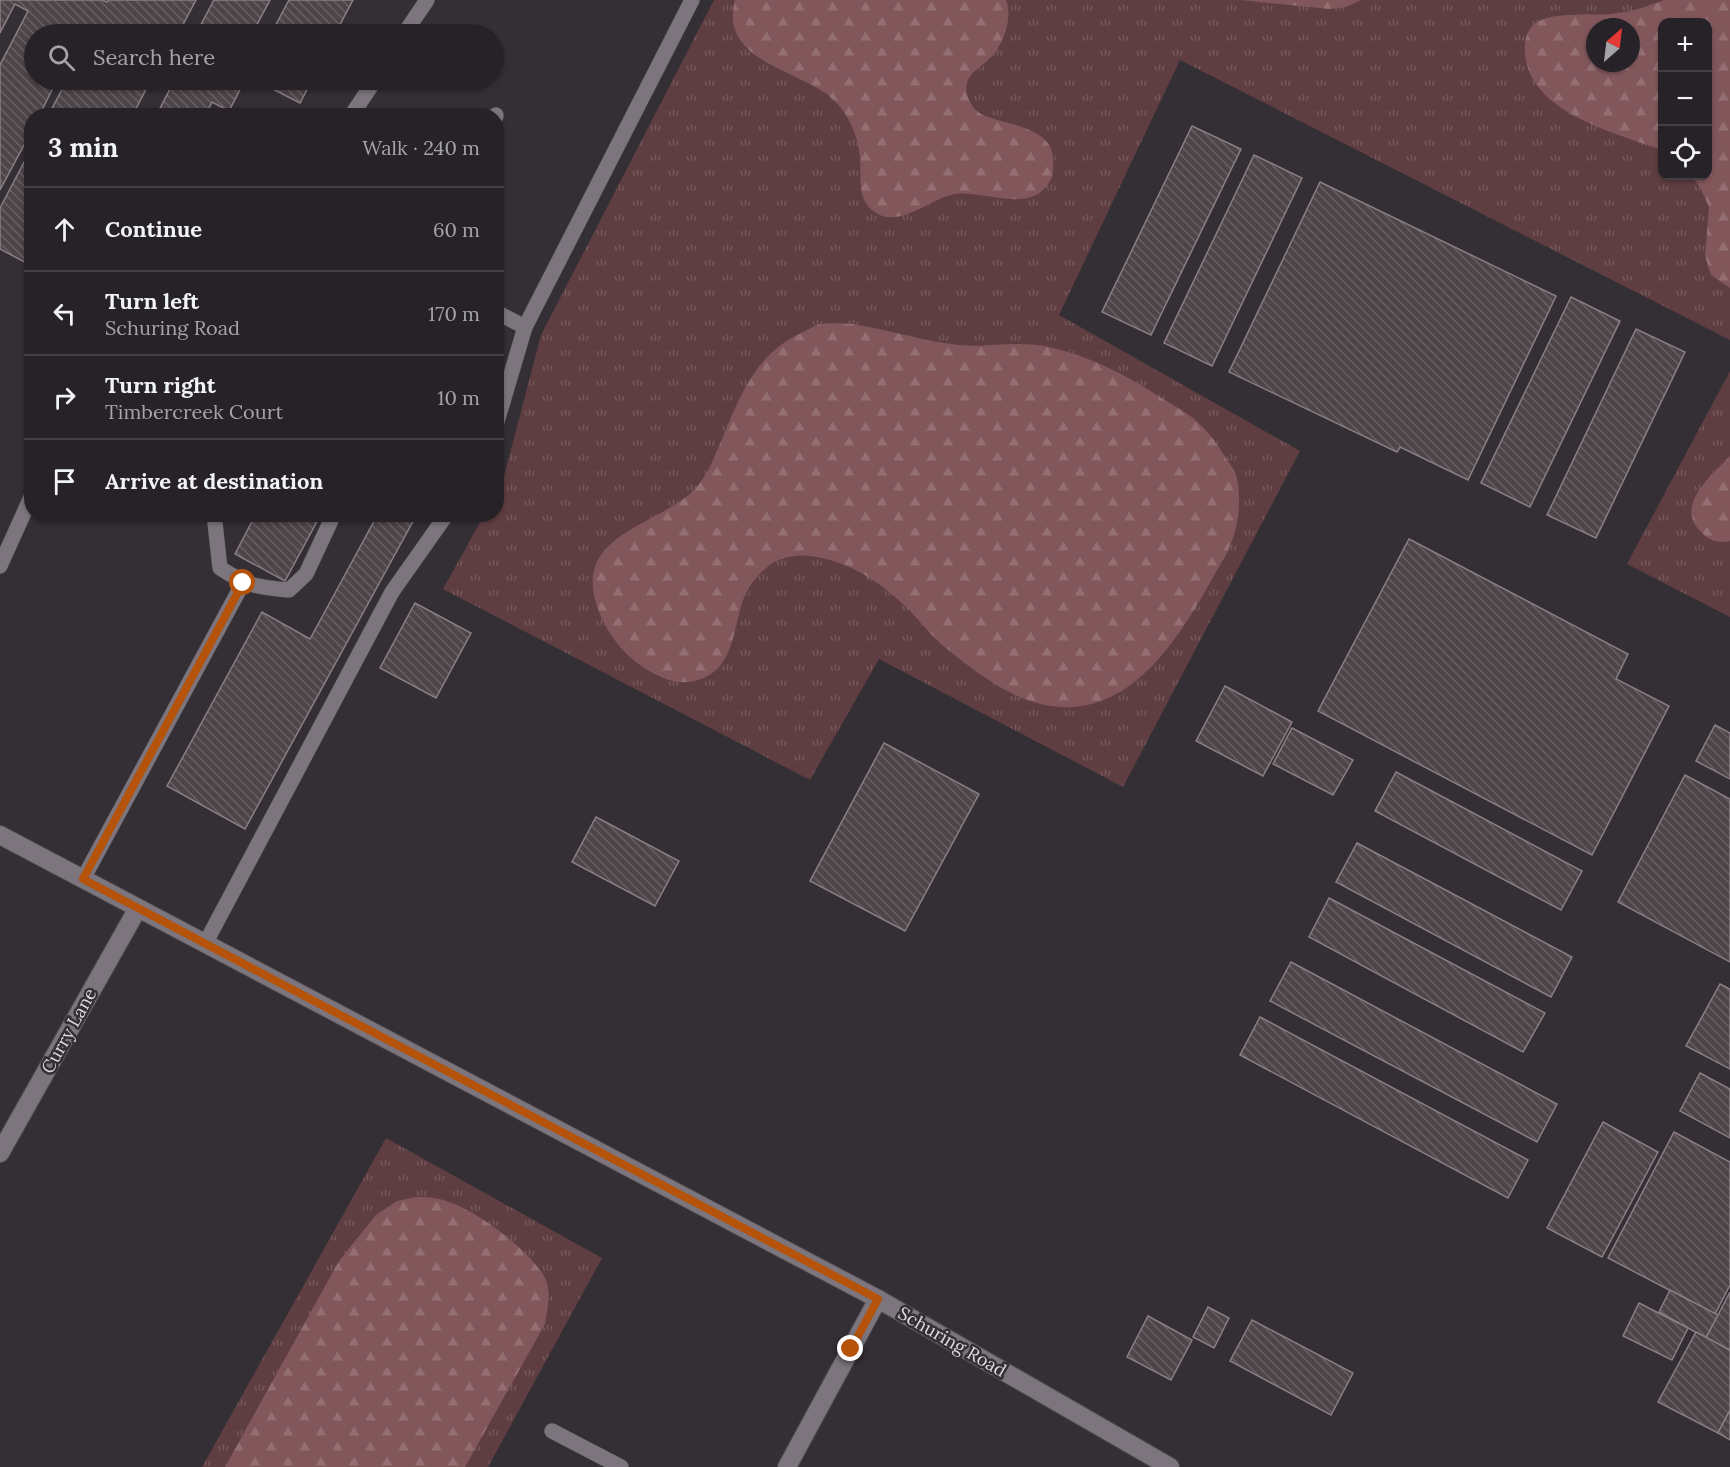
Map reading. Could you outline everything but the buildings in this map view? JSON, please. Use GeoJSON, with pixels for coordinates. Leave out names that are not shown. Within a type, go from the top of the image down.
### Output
{"type":"FeatureCollection","features":[{"type":"Feature","properties":{"kind":"street","name":"Schuring Road"},"geometry":{"type":"LineString","coordinates":[[0,835],[878,1299],[1170,1467]]}},
{"type":"Feature","properties":{"kind":"street","name":"Curry Lane"},"geometry":{"type":"LineString","coordinates":[[0,1153],[138,908]]}},
{"type":"Feature","properties":{"kind":"street"},"geometry":{"type":"LineString","coordinates":[[787,1467],[878,1299]]}},
{"type":"Feature","properties":{"kind":"lane"},"geometry":{"type":"LineString","coordinates":[[411,24],[427,0]]}},
{"type":"Feature","properties":{"kind":"lane"},"geometry":{"type":"LineString","coordinates":[[504,397],[525,327],[692,0]]}},
{"type":"Feature","properties":{"kind":"lane"},"geometry":{"type":"LineString","coordinates":[[356,108],[368,90]]}},
{"type":"Feature","properties":{"kind":"lane"},"geometry":{"type":"LineString","coordinates":[[504,316],[525,327]]}},
{"type":"Feature","properties":{"kind":"lane"},"geometry":{"type":"LineString","coordinates":[[0,566],[24,513]]}},
{"type":"Feature","properties":{"kind":"lane"},"geometry":{"type":"LineString","coordinates":[[215,522],[220,568],[243,583],[289,590],[306,574],[330,522]]}},
{"type":"Feature","properties":{"kind":"lane"},"geometry":{"type":"LineString","coordinates":[[206,944],[392,592],[441,522]]}},
{"type":"Feature","properties":{"kind":"lane"},"geometry":{"type":"LineString","coordinates":[[83,879],[243,583]]}},
{"type":"Feature","properties":{"kind":"lane"},"geometry":{"type":"LineString","coordinates":[[552,1431],[621,1467]]}},
{"type":"Feature","properties":{"kind":"green space"},"geometry":{"type":"Polygon","coordinates":[[[714,0],[1730,0],[1730,340],[1180,60],[1059,315],[1300,451],[1123,787],[879,659],[810,780],[443,589],[480,522],[504,522],[504,476],[541,335],[714,0]]]}},
{"type":"Feature","properties":{"kind":"green space"},"geometry":{"type":"Polygon","coordinates":[[[735,0],[1006,0],[1008,21],[1004,36],[993,55],[970,76],[966,87],[967,94],[969,101],[980,113],[1027,129],[1046,141],[1053,161],[1051,179],[1043,190],[1021,199],[955,194],[896,217],[878,214],[866,203],[863,196],[857,141],[844,112],[834,100],[819,89],[765,62],[750,51],[739,37],[733,21],[735,0]]]}},
{"type":"Feature","properties":{"kind":"green space"},"geometry":{"type":"Polygon","coordinates":[[[1240,0],[1361,0],[1346,7],[1329,9],[1240,0]]]}},
{"type":"Feature","properties":{"kind":"green space"},"geometry":{"type":"Polygon","coordinates":[[[1664,0],[1730,0],[1730,288],[1711,275],[1705,256],[1709,207],[1694,180],[1712,180],[1712,18],[1658,18],[1658,149],[1599,128],[1578,118],[1558,106],[1542,91],[1530,74],[1525,41],[1534,24],[1550,17],[1618,13],[1664,0]]]}},
{"type":"Feature","properties":{"kind":"green space"},"geometry":{"type":"Polygon","coordinates":[[[853,324],[959,345],[1026,344],[1064,351],[1094,361],[1136,382],[1190,415],[1203,427],[1234,469],[1239,492],[1236,529],[1229,549],[1184,626],[1164,653],[1142,676],[1117,694],[1089,705],[1057,707],[1022,698],[990,681],[959,658],[936,639],[899,601],[867,576],[831,560],[806,556],[795,556],[774,562],[757,577],[745,595],[727,655],[721,665],[701,679],[678,682],[664,678],[635,661],[620,647],[608,630],[596,603],[593,580],[597,562],[608,547],[623,535],[676,504],[698,485],[710,466],[745,388],[768,357],[783,344],[817,325],[853,324]]]}},
{"type":"Feature","properties":{"kind":"green space"},"geometry":{"type":"Polygon","coordinates":[[[1730,371],[1730,617],[1627,564],[1730,371]]]}},
{"type":"Feature","properties":{"kind":"green space"},"geometry":{"type":"Polygon","coordinates":[[[1730,456],[1730,541],[1718,542],[1701,532],[1691,512],[1698,491],[1730,456]]]}},
{"type":"Feature","properties":{"kind":"green space"},"geometry":{"type":"Polygon","coordinates":[[[386,1138],[602,1258],[488,1467],[202,1467],[386,1138]]]}},
{"type":"Feature","properties":{"kind":"green space"},"geometry":{"type":"Polygon","coordinates":[[[416,1197],[433,1198],[452,1203],[483,1219],[527,1255],[545,1278],[548,1289],[545,1324],[465,1467],[225,1467],[339,1261],[376,1215],[397,1201],[416,1197]]]}},
{"type":"Feature","properties":{"kind":"route"},"geometry":{"type":"LineString","coordinates":[[243,583],[83,879],[878,1299],[851,1349]]}}]}
